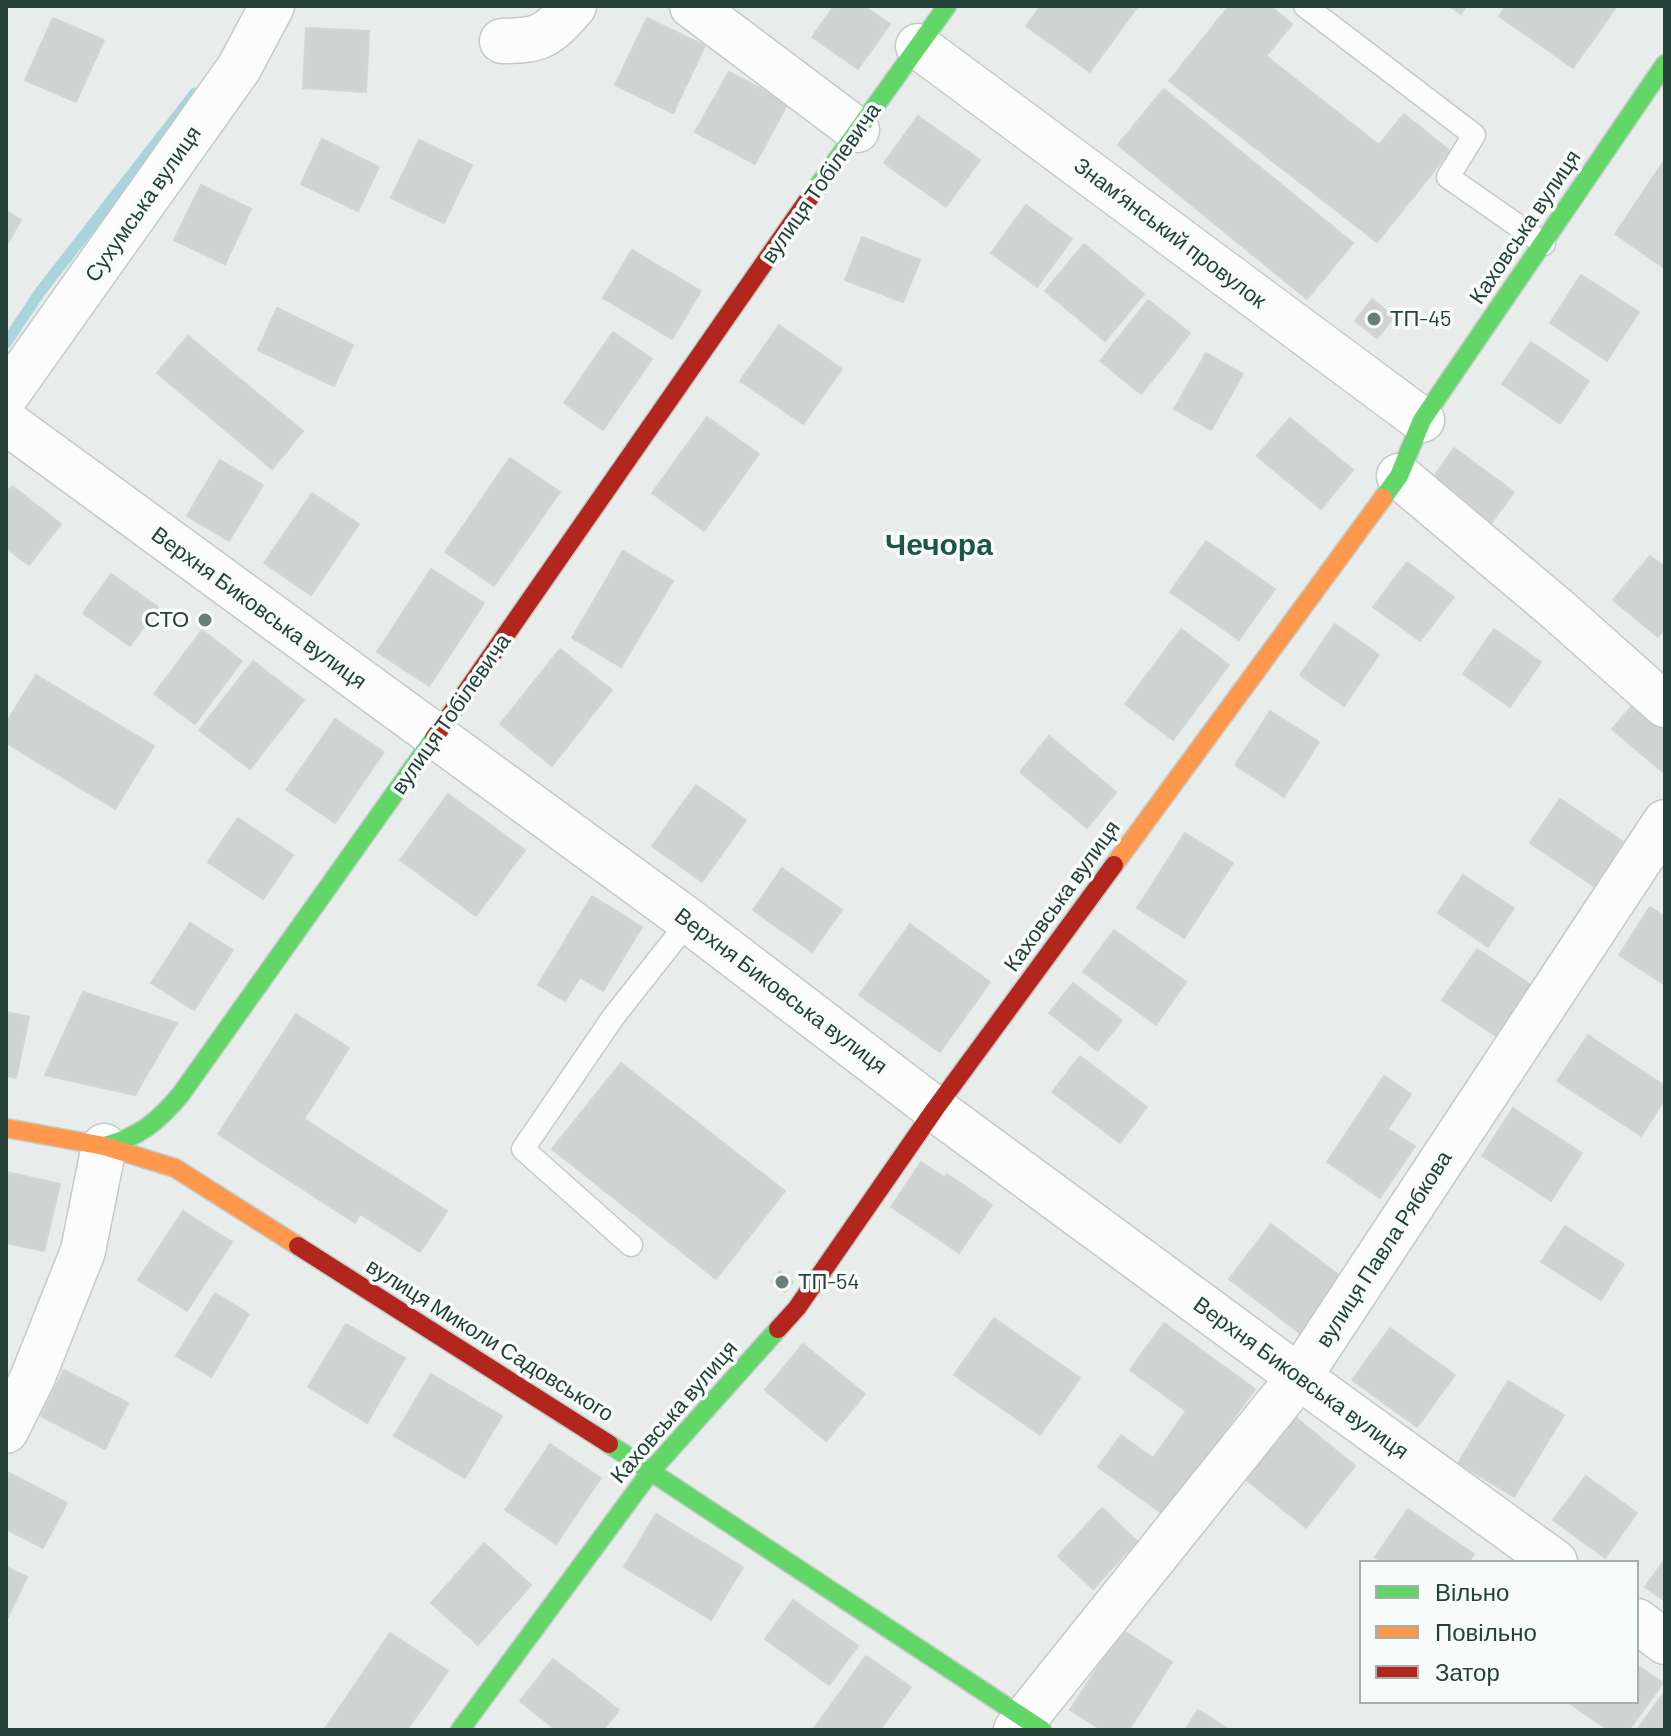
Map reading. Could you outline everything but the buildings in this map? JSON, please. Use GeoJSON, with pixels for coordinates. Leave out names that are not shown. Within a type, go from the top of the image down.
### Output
{"type":"FeatureCollection","features":[{"type":"Feature","properties":{"kind":"street","name":"Сухумська вулиця"},"geometry":{"type":"LineString","coordinates":[[6,396],[239,68],[272,6]]}},
{"type":"Feature","properties":{"kind":"street"},"geometry":{"type":"LineString","coordinates":[[502,41],[533,41],[558,25],[574,6]]}},
{"type":"Feature","properties":{"kind":"street"},"geometry":{"type":"LineString","coordinates":[[692,6],[857,130]]}},
{"type":"Feature","properties":{"kind":"street","name":"вулиця Тобілевича"},"geometry":{"type":"LineString","coordinates":[[104,1146],[128,1142],[162,1117],[435,737],[857,130],[947,6]]}},
{"type":"Feature","properties":{"kind":"street","name":"Знамʼянський провулок"},"geometry":{"type":"LineString","coordinates":[[918,46],[1422,420]]}},
{"type":"Feature","properties":{"kind":"street","name":"Каховська вулиця"},"geometry":{"type":"LineString","coordinates":[[460,1730],[651,1471],[797,1308],[935,1109],[1399,476],[1422,420],[1665,64]]}},
{"type":"Feature","properties":{"kind":"street","name":"Верхня Биковська вулиця"},"geometry":{"type":"LineString","coordinates":[[6,422],[689,921],[935,1109],[1552,1560]]}},
{"type":"Feature","properties":{"kind":"street"},"geometry":{"type":"LineString","coordinates":[[1399,476],[1665,705]]}},
{"type":"Feature","properties":{"kind":"street","name":"вулиця Павла Рябкова"},"geometry":{"type":"LineString","coordinates":[[1028,1726],[1299,1377],[1665,822]]}},
{"type":"Feature","properties":{"kind":"street","name":"вулиця Миколи Садовського"},"geometry":{"type":"LineString","coordinates":[[6,1128],[104,1146],[175,1168],[651,1471],[1028,1726]]}},
{"type":"Feature","properties":{"kind":"street"},"geometry":{"type":"LineString","coordinates":[[6,1431],[32,1379],[83,1251],[104,1146]]}},
{"type":"Feature","properties":{"kind":"street"},"geometry":{"type":"LineString","coordinates":[[1639,1622],[1665,1642]]}},
{"type":"Feature","properties":{"kind":"lane"},"geometry":{"type":"LineString","coordinates":[[1305,6],[1474,135],[1448,177],[1544,244]]}},
{"type":"Feature","properties":{"kind":"lane"},"geometry":{"type":"LineString","coordinates":[[631,1245],[523,1149],[614,1016],[689,921]]}},
{"type":"Feature","properties":{"kind":"waterway"},"geometry":{"type":"LineString","coordinates":[[6,343],[40,292],[195,93]]}},
{"type":"Feature","properties":{"kind":"traffic: fast"},"geometry":{"type":"LineString","coordinates":[[810,197],[947,6]]}},
{"type":"Feature","properties":{"kind":"traffic: fast"},"geometry":{"type":"LineString","coordinates":[[1383,498],[1399,476],[1422,420],[1665,64]]}},
{"type":"Feature","properties":{"kind":"traffic: fast"},"geometry":{"type":"LineString","coordinates":[[104,1146],[147,1127],[181,1094],[434,738]]}},
{"type":"Feature","properties":{"kind":"traffic: fast"},"geometry":{"type":"LineString","coordinates":[[460,1730],[651,1471],[778,1329]]}},
{"type":"Feature","properties":{"kind":"traffic: fast"},"geometry":{"type":"LineString","coordinates":[[609,1444],[1042,1730]]}},
{"type":"Feature","properties":{"kind":"traffic: slow"},"geometry":{"type":"LineString","coordinates":[[1114,865],[1383,498]]}},
{"type":"Feature","properties":{"kind":"traffic: slow"},"geometry":{"type":"LineString","coordinates":[[6,1128],[104,1146],[175,1168],[298,1246]]}},
{"type":"Feature","properties":{"kind":"traffic: jam"},"geometry":{"type":"LineString","coordinates":[[434,738],[810,197]]}},
{"type":"Feature","properties":{"kind":"traffic: jam"},"geometry":{"type":"LineString","coordinates":[[778,1329],[797,1308],[935,1109],[1114,865]]}},
{"type":"Feature","properties":{"kind":"traffic: jam"},"geometry":{"type":"LineString","coordinates":[[298,1246],[609,1444]]}},
{"type":"Feature","properties":{"kind":"place","name":"ТП-45"},"geometry":{"type":"Point","coordinates":[1374,319]}},
{"type":"Feature","properties":{"kind":"place","name":"СТО"},"geometry":{"type":"Point","coordinates":[205,620]}},
{"type":"Feature","properties":{"kind":"place","name":"ТП-54"},"geometry":{"type":"Point","coordinates":[782,1282]}},
{"type":"Feature","properties":{"kind":"district","name":"Чечора"},"geometry":{"type":"Point","coordinates":[939,545]}}]}
